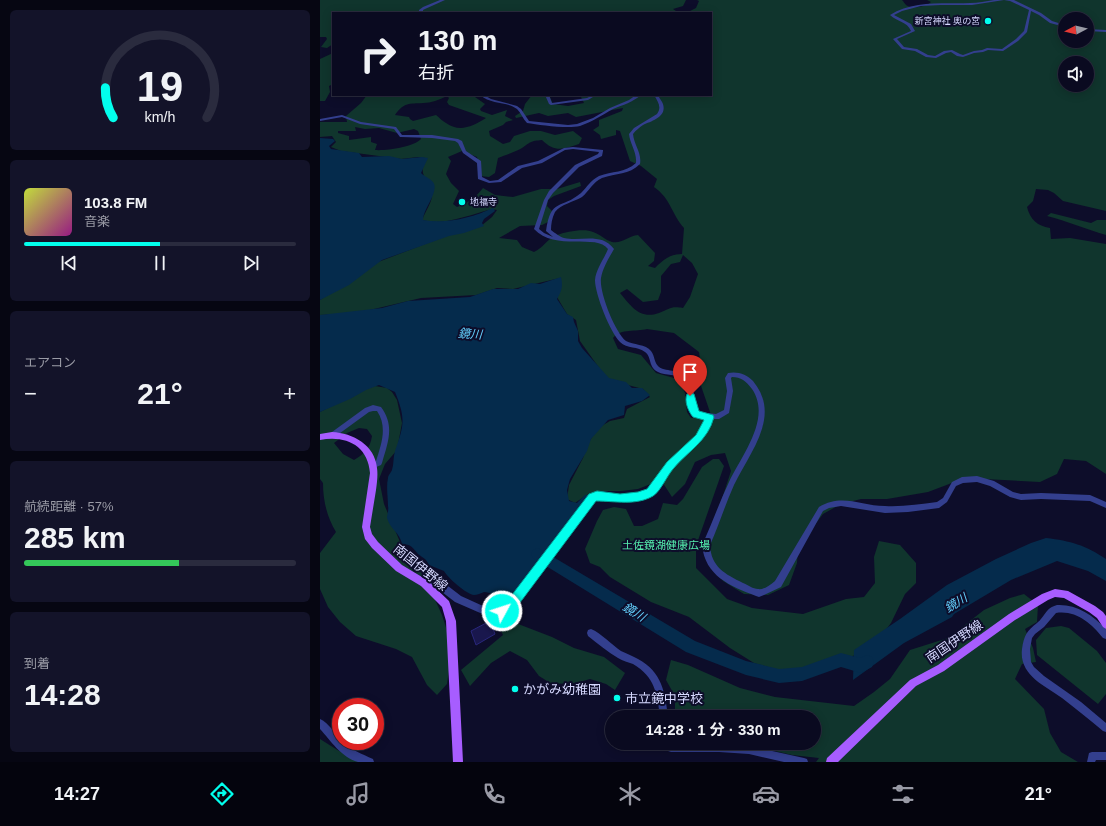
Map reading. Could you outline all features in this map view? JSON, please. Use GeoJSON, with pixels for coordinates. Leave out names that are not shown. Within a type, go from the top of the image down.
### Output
{"type":"FeatureCollection","features":[{"type":"Feature","properties":{"kind":"main road"},"geometry":{"type":"LineString","coordinates":[[320,437],[334,434],[344,436],[364,447],[371,456],[374,465]]}},
{"type":"Feature","properties":{"kind":"main road","name":"南国伊野線"},"geometry":{"type":"LineString","coordinates":[[374,465],[373,487],[366,527],[368,536],[375,545],[399,568],[424,584],[446,604],[451,621],[458,762]]}},
{"type":"Feature","properties":{"kind":"main road","name":"南国伊野線"},"geometry":{"type":"LineString","coordinates":[[831,762],[913,683],[940,668],[1012,617],[1045,597],[1055,593],[1065,594],[1092,609],[1100,615],[1106,624]]}},
{"type":"Feature","properties":{"kind":"street"},"geometry":{"type":"LineString","coordinates":[[422,12],[424,8],[443,0]]}},
{"type":"Feature","properties":{"kind":"street"},"geometry":{"type":"LineString","coordinates":[[1003,0],[972,4],[922,4],[898,11],[892,15],[896,20],[905,22],[913,28],[913,31],[895,39],[903,48],[916,50],[927,56],[936,57],[945,52],[952,51],[958,56],[964,57],[974,52],[984,52],[987,49],[1004,50],[1026,31],[1030,10]]}},
{"type":"Feature","properties":{"kind":"street"},"geometry":{"type":"LineString","coordinates":[[1006,0],[1011,0],[1040,14],[1050,22],[1058,24]]}},
{"type":"Feature","properties":{"kind":"street"},"geometry":{"type":"LineString","coordinates":[[1094,30],[1106,31]]}},
{"type":"Feature","properties":{"kind":"street"},"geometry":{"type":"LineString","coordinates":[[484,96],[516,107],[521,111],[528,122],[568,126],[588,122],[637,96]]}},
{"type":"Feature","properties":{"kind":"street"},"geometry":{"type":"LineString","coordinates":[[547,96],[551,104],[554,104],[588,99],[591,98],[590,96]]}},
{"type":"Feature","properties":{"kind":"street"},"geometry":{"type":"LineString","coordinates":[[560,239],[548,231],[549,219],[558,206],[578,197],[596,179],[628,170],[638,163],[637,151],[632,142],[631,134],[636,127],[651,121],[661,113],[661,105],[656,96]]}},
{"type":"Feature","properties":{"kind":"street"},"geometry":{"type":"LineString","coordinates":[[320,120],[342,116],[360,123],[395,128],[401,136],[418,135],[436,138],[456,138],[460,142],[462,150],[479,162],[480,178],[489,182],[500,181],[520,167],[540,162],[564,149],[573,148],[601,151],[600,155],[577,166],[570,172],[546,200],[536,229],[548,238],[601,241],[608,245],[611,249],[600,274],[599,290],[617,333],[627,344],[648,351],[651,354],[652,362],[659,370],[682,375],[686,379],[693,411],[699,416],[717,417],[728,412],[730,391],[728,378],[730,375],[738,374],[748,380],[755,387],[760,398],[762,411],[760,424],[754,443],[732,483],[706,545],[706,553],[709,562],[715,570],[727,579],[757,594],[768,591],[778,584],[821,509],[829,504],[851,503],[877,509],[939,505],[945,500],[954,484],[962,480],[977,479],[992,483],[1012,495],[1021,497],[1041,496],[1090,498],[1106,505]]}},
{"type":"Feature","properties":{"kind":"street"},"geometry":{"type":"LineString","coordinates":[[334,434],[367,410],[379,409],[383,414],[386,423],[385,437],[379,463],[374,465]]}},
{"type":"Feature","properties":{"kind":"street"},"geometry":{"type":"LineString","coordinates":[[424,584],[432,582],[445,589],[458,599],[494,614],[509,608],[592,497],[620,498],[638,496],[650,492],[670,465],[700,438],[708,425],[710,417]]}},
{"type":"Feature","properties":{"kind":"street"},"geometry":{"type":"LineString","coordinates":[[1106,635],[1091,620],[1081,614],[1066,609],[1058,609],[1052,611],[1044,623],[1031,634],[1025,656],[1028,665],[1037,674],[1083,708],[1106,728]]}},
{"type":"Feature","properties":{"kind":"street"},"geometry":{"type":"LineString","coordinates":[[592,633],[623,657],[634,661],[657,680],[661,692],[663,710]]}},
{"type":"Feature","properties":{"kind":"street"},"geometry":{"type":"LineString","coordinates":[[320,723],[328,730],[335,740],[352,754],[370,762]]}},
{"type":"Feature","properties":{"kind":"street"},"geometry":{"type":"LineString","coordinates":[[749,750],[804,762]]}},
{"type":"Feature","properties":{"kind":"street"},"geometry":{"type":"LineString","coordinates":[[1091,762],[1092,756],[1106,756]]}},
{"type":"Feature","properties":{"kind":"green space"},"geometry":{"type":"Polygon","coordinates":[[[320,0],[686,0],[683,6],[673,9],[678,12],[332,12],[332,45],[327,48],[321,47],[327,39],[326,37],[320,37],[320,0]]]}},
{"type":"Feature","properties":{"kind":"green space"},"geometry":{"type":"Polygon","coordinates":[[[697,0],[902,0],[906,5],[915,7],[923,6],[931,2],[927,0],[1106,0],[1106,211],[1063,201],[1048,190],[1036,189],[1033,201],[1027,207],[1030,215],[1038,224],[1050,228],[1051,239],[1070,238],[1106,244],[1106,474],[1086,461],[1064,459],[1057,474],[1040,482],[965,478],[928,492],[887,499],[861,499],[841,504],[823,514],[798,547],[797,563],[789,585],[768,595],[744,594],[723,581],[710,563],[708,542],[731,471],[725,453],[711,455],[695,462],[685,484],[672,497],[661,480],[638,489],[597,491],[585,496],[575,503],[567,499],[569,485],[583,458],[589,442],[598,428],[610,421],[624,418],[627,409],[650,397],[643,389],[605,379],[602,372],[580,341],[576,320],[567,314],[557,297],[560,278],[513,289],[497,288],[476,295],[421,298],[357,313],[320,315],[320,300],[373,264],[451,234],[481,226],[492,217],[497,210],[488,210],[442,222],[422,220],[432,196],[431,186],[423,172],[425,158],[418,157],[401,159],[341,151],[331,147],[336,142],[332,136],[320,137],[320,122],[347,122],[346,116],[361,103],[366,96],[447,96],[476,96],[485,104],[480,109],[481,111],[492,115],[507,110],[505,116],[513,120],[489,131],[490,136],[503,144],[510,142],[514,136],[530,131],[541,131],[555,135],[573,131],[582,138],[579,144],[560,149],[551,147],[542,140],[531,142],[498,158],[495,173],[489,177],[480,176],[477,157],[462,151],[448,157],[451,161],[446,174],[451,183],[459,191],[453,204],[457,207],[472,199],[483,188],[495,195],[513,197],[541,189],[557,189],[580,182],[581,186],[554,196],[548,200],[547,206],[553,212],[550,221],[542,225],[520,226],[499,238],[517,240],[522,247],[534,252],[557,235],[580,230],[598,234],[612,242],[622,241],[638,235],[655,253],[654,261],[648,266],[655,268],[667,258],[682,254],[684,228],[676,217],[668,201],[654,187],[657,179],[641,166],[630,161],[620,131],[616,130],[616,135],[601,139],[600,135],[593,130],[599,126],[599,120],[622,111],[623,108],[576,117],[568,113],[548,116],[539,113],[516,118],[515,116],[523,111],[525,104],[531,96],[551,96],[550,97],[553,104],[568,106],[584,103],[580,96],[712,96],[712,12],[688,12],[696,8],[699,1],[697,0]],[[447,96],[435,101],[407,104],[395,115],[409,117],[413,121],[436,115],[443,121],[456,128],[471,126],[486,118],[449,105],[447,102],[449,98],[447,96]],[[355,127],[356,131],[338,131],[338,133],[349,136],[349,140],[371,137],[371,142],[377,144],[375,150],[385,150],[406,146],[421,139],[418,131],[414,129],[397,133],[379,128],[365,129],[355,127]],[[683,255],[680,262],[671,264],[661,276],[661,292],[658,300],[643,302],[627,289],[620,293],[632,307],[646,315],[652,315],[673,308],[683,308],[690,297],[698,274],[692,263],[683,255]],[[647,329],[620,333],[613,338],[618,349],[641,355],[656,373],[674,378],[681,384],[685,393],[687,412],[691,418],[711,415],[699,380],[701,366],[699,352],[674,333],[647,329]]]}},
{"type":"Feature","properties":{"kind":"green space"},"geometry":{"type":"Polygon","coordinates":[[[332,53],[332,84],[329,86],[330,92],[325,101],[320,101],[320,59],[332,53]]]}},
{"type":"Feature","properties":{"kind":"green space"},"geometry":{"type":"Polygon","coordinates":[[[1051,213],[1091,223],[1097,220],[1106,220],[1106,235],[1047,216],[1051,213]]]}},
{"type":"Feature","properties":{"kind":"green space"},"geometry":{"type":"Polygon","coordinates":[[[375,386],[387,388],[392,392],[397,400],[402,423],[397,450],[385,464],[379,479],[384,504],[400,542],[423,564],[428,584],[442,615],[449,637],[451,656],[447,684],[437,695],[427,685],[412,657],[396,649],[356,636],[340,622],[328,607],[320,589],[320,553],[336,532],[328,515],[323,483],[320,479],[320,412],[363,390],[375,386]],[[359,428],[347,433],[334,443],[343,454],[354,460],[364,453],[370,444],[372,436],[367,429],[359,428]]]}},
{"type":"Feature","properties":{"kind":"green space","name":"土佐鏡湖健康広場"},"geometry":{"type":"Polygon","coordinates":[[[713,459],[719,459],[724,466],[696,546],[696,568],[727,599],[752,608],[803,614],[846,599],[864,597],[875,583],[874,557],[879,541],[900,545],[916,563],[916,583],[905,594],[891,623],[878,640],[862,653],[834,662],[811,672],[792,674],[754,663],[730,648],[689,617],[651,602],[610,577],[600,567],[590,563],[585,549],[603,510],[614,507],[626,509],[634,526],[642,526],[658,519],[663,503],[677,505],[683,499],[702,467],[713,459]]]}},
{"type":"Feature","properties":{"kind":"green space"},"geometry":{"type":"Polygon","coordinates":[[[1024,594],[1038,605],[1037,622],[1025,629],[1033,648],[1036,662],[1022,664],[1015,679],[1044,709],[1050,733],[1061,752],[1078,762],[816,762],[819,758],[792,755],[771,750],[821,750],[821,710],[675,710],[675,696],[666,680],[671,660],[688,665],[740,688],[775,697],[854,706],[890,679],[910,650],[948,638],[984,610],[1010,598],[1024,594]]]}},
{"type":"Feature","properties":{"kind":"green space"},"geometry":{"type":"Polygon","coordinates":[[[494,616],[552,637],[574,648],[604,657],[625,673],[615,690],[606,684],[590,679],[576,683],[552,684],[539,676],[527,660],[510,651],[491,663],[470,686],[461,670],[503,635],[494,616]]]}},
{"type":"Feature","properties":{"kind":"green space"},"geometry":{"type":"Polygon","coordinates":[[[1061,626],[1069,628],[1097,651],[1106,663],[1106,694],[1098,704],[1037,655],[1036,640],[1046,628],[1061,626]]]}},
{"type":"Feature","properties":{"kind":"green space"},"geometry":{"type":"Polygon","coordinates":[[[320,739],[332,747],[332,750],[337,750],[358,756],[361,762],[320,762],[320,739]]]}},
{"type":"Feature","properties":{"kind":"water"},"geometry":{"type":"Polygon","coordinates":[[[320,138],[333,139],[335,141],[329,146],[331,149],[359,153],[362,157],[389,156],[402,159],[422,157],[428,158],[421,173],[431,180],[435,186],[423,220],[450,221],[476,215],[493,208],[495,211],[484,219],[482,223],[484,226],[464,233],[449,236],[382,260],[349,285],[320,300],[320,138]]]}},
{"type":"Feature","properties":{"kind":"water"},"geometry":{"type":"Polygon","coordinates":[[[561,277],[562,288],[557,299],[567,314],[573,317],[578,331],[578,341],[582,348],[609,378],[626,382],[632,388],[642,388],[650,395],[642,401],[625,406],[624,415],[608,420],[591,439],[587,451],[570,479],[567,490],[569,501],[577,503],[585,495],[590,494],[590,497],[507,606],[502,608],[497,603],[493,594],[484,592],[474,595],[466,592],[449,578],[444,571],[429,565],[426,559],[418,554],[412,547],[402,544],[401,540],[388,522],[387,481],[393,468],[394,453],[402,428],[401,409],[395,392],[379,385],[320,412],[320,315],[382,308],[408,301],[470,297],[493,289],[518,289],[531,283],[540,284],[561,277]]]}},
{"type":"Feature","properties":{"kind":"water"},"geometry":{"type":"Polygon","coordinates":[[[1046,538],[1078,544],[1106,559],[1106,581],[1088,571],[1057,561],[1011,580],[954,614],[952,617],[904,643],[853,680],[854,650],[947,585],[996,559],[1046,538]]]}},
{"type":"Feature","properties":{"kind":"building"},"geometry":{"type":"Polygon","coordinates":[[[490,621],[495,634],[476,645],[471,631],[490,621]]]}},
{"type":"Feature","properties":{"kind":"waterway","name":"鏡川"},"geometry":{"type":"LineString","coordinates":[[538,554],[691,647],[746,668],[779,676],[802,674],[841,660],[861,666],[867,662]]}},
{"type":"Feature","properties":{"kind":"place","name":"新宮神社 奥の宮"},"geometry":{"type":"Point","coordinates":[988,21]}},
{"type":"Feature","properties":{"kind":"place","name":"地福寺"},"geometry":{"type":"Point","coordinates":[462,202]}},
{"type":"Feature","properties":{"kind":"place","name":"かがみ幼稚園"},"geometry":{"type":"Point","coordinates":[515,689]}},
{"type":"Feature","properties":{"kind":"place","name":"市立鏡中学校"},"geometry":{"type":"Point","coordinates":[617,698]}},
{"type":"Feature","properties":{"kind":"route"},"geometry":{"type":"LineString","coordinates":[[502,611],[509,608],[592,497],[620,498],[638,496],[650,492],[670,465],[700,438],[708,425],[710,417],[699,416],[693,411],[690,396]]}}]}
